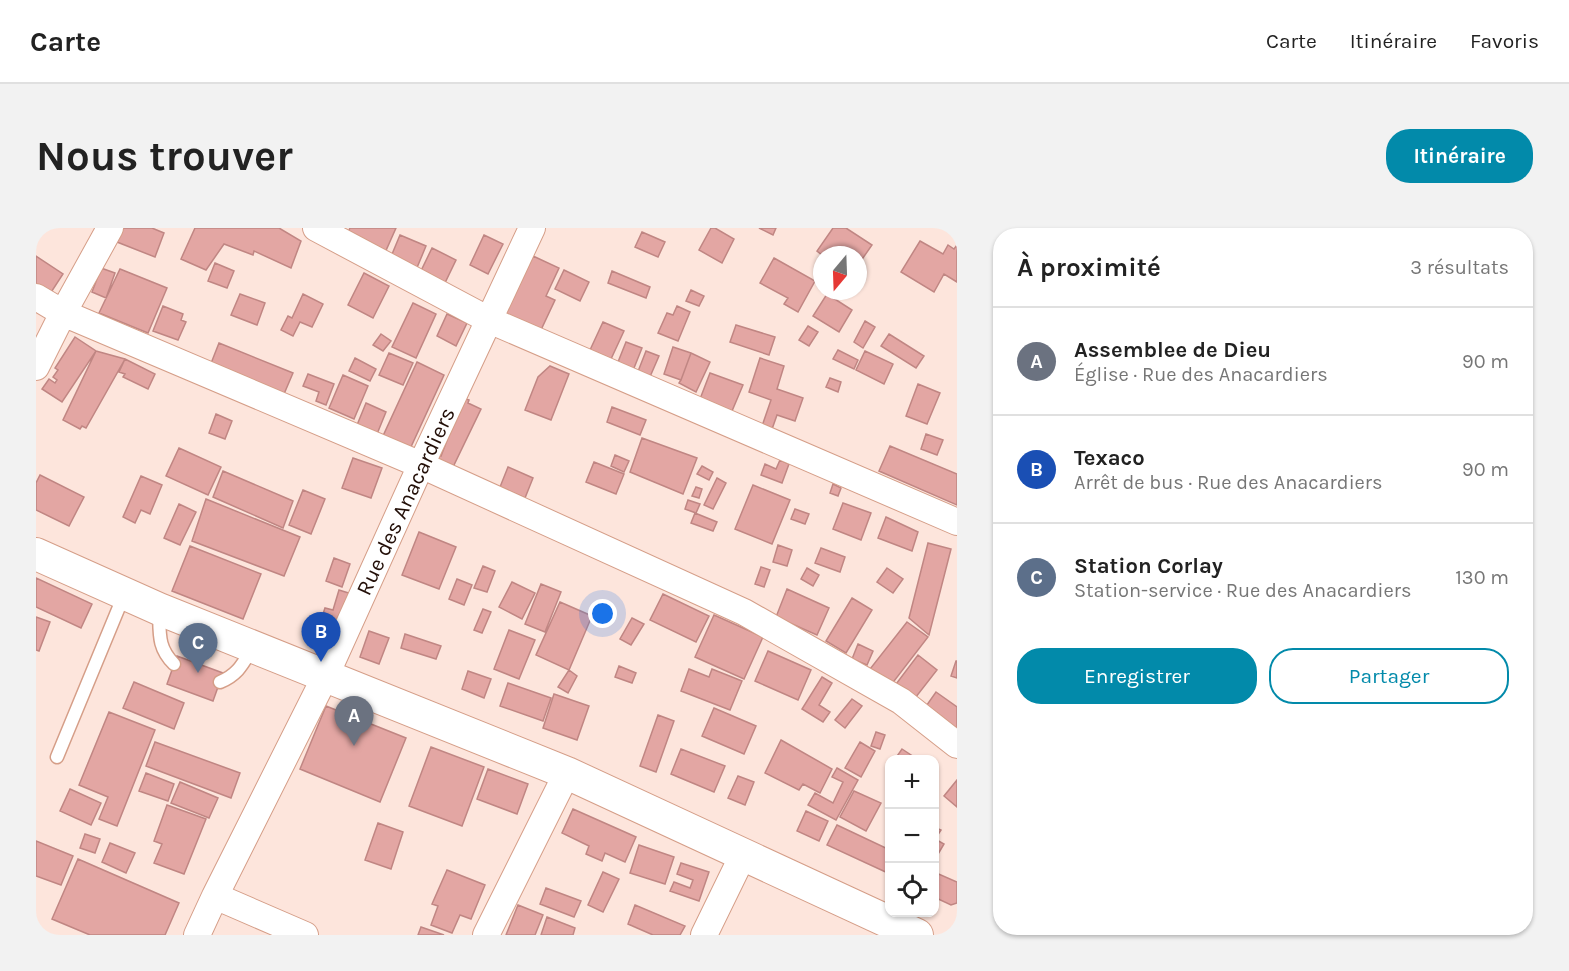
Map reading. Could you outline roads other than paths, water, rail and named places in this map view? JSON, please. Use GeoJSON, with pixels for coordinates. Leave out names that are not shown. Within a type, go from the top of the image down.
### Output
{"type":"FeatureCollection","features":[{"type":"Feature","properties":{"kind":"street"},"geometry":{"type":"LineString","coordinates":[[36,366],[110,228]]}},
{"type":"Feature","properties":{"kind":"street"},"geometry":{"type":"LineString","coordinates":[[316,228],[489,320],[957,522]]}},
{"type":"Feature","properties":{"kind":"street","name":"Rue des Anacardiers"},"geometry":{"type":"LineString","coordinates":[[197,935],[326,675],[532,228]]}},
{"type":"Feature","properties":{"kind":"street"},"geometry":{"type":"LineString","coordinates":[[36,297],[63,313],[421,465],[744,612],[901,701],[957,745]]}},
{"type":"Feature","properties":{"kind":"street"},"geometry":{"type":"LineString","coordinates":[[36,554],[159,609],[567,773],[917,935]]}},
{"type":"Feature","properties":{"kind":"street"},"geometry":{"type":"LineString","coordinates":[[486,935],[567,773]]}},
{"type":"Feature","properties":{"kind":"street"},"geometry":{"type":"LineString","coordinates":[[704,935],[743,855]]}},
{"type":"Feature","properties":{"kind":"street"},"geometry":{"type":"LineString","coordinates":[[215,896],[305,935]]}},
{"type":"Feature","properties":{"kind":"lane"},"geometry":{"type":"LineString","coordinates":[[57,757],[125,593]]}},
{"type":"Feature","properties":{"kind":"lane"},"geometry":{"type":"LineString","coordinates":[[159,609],[160,644],[174,664]]}},
{"type":"Feature","properties":{"kind":"lane"},"geometry":{"type":"LineString","coordinates":[[220,682],[238,672],[253,646]]}},
{"type":"Feature","properties":{"kind":"place","name":"Texaco"},"geometry":{"type":"Point","coordinates":[321,662]}},
{"type":"Feature","properties":{"kind":"place","name":"Station Corlay"},"geometry":{"type":"Point","coordinates":[198,673]}},
{"type":"Feature","properties":{"kind":"place","name":"Assemblee de Dieu"},"geometry":{"type":"Point","coordinates":[354,746]}}]}
